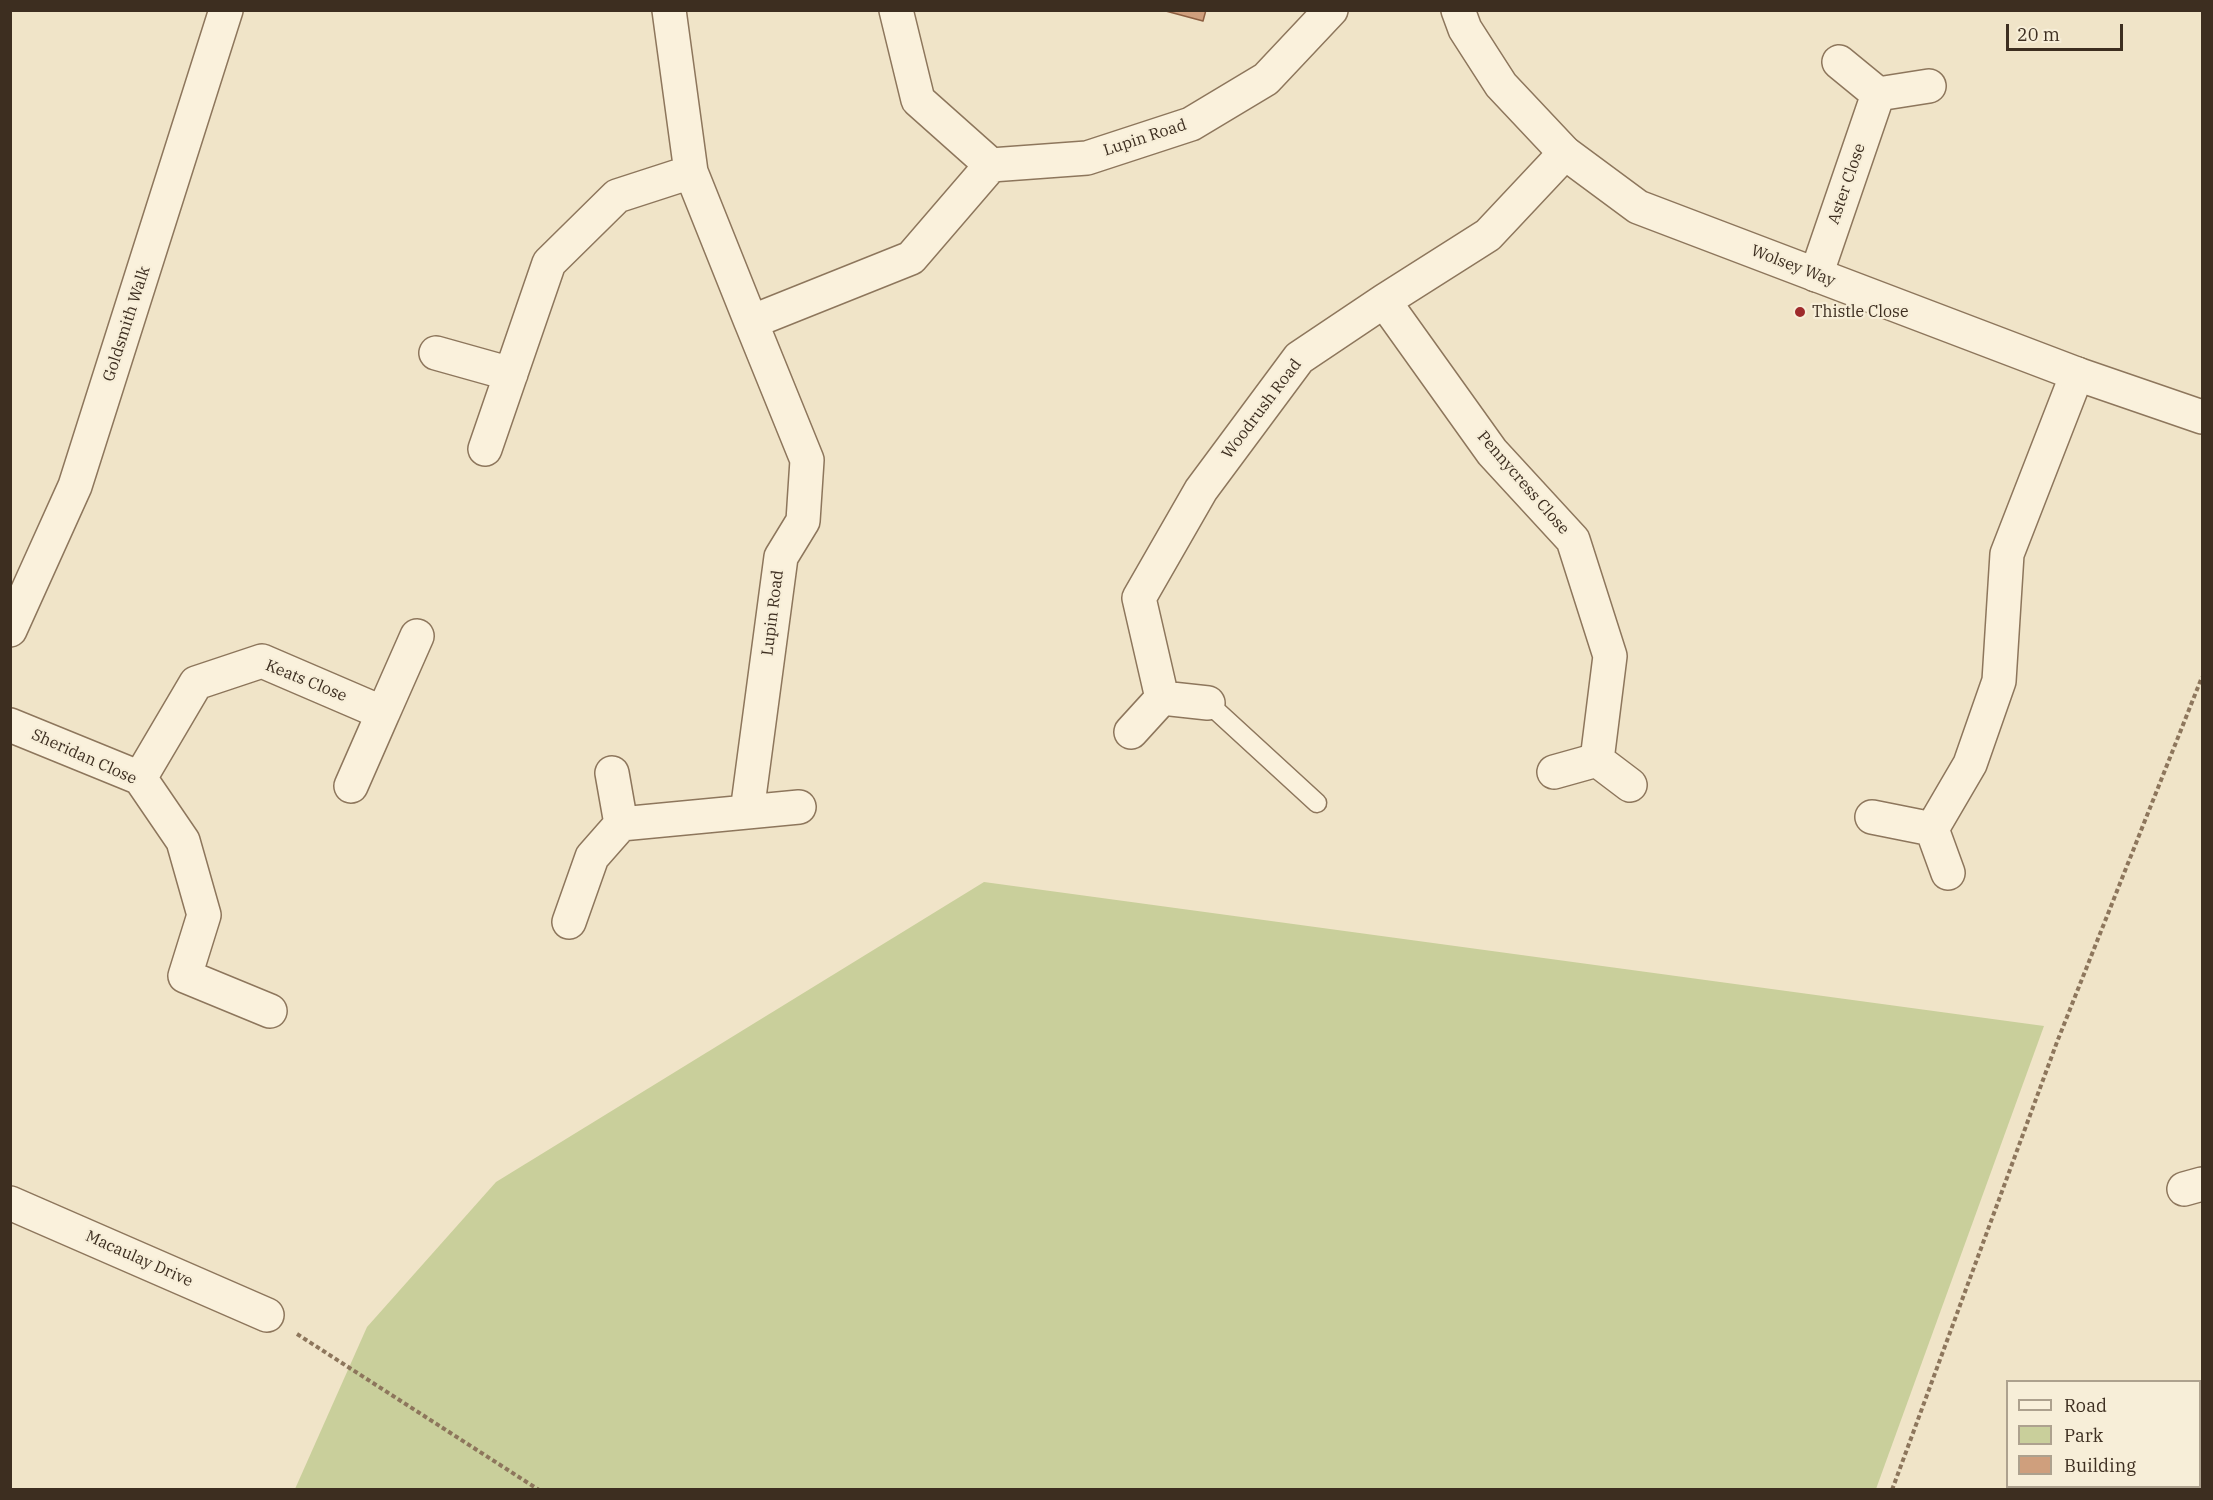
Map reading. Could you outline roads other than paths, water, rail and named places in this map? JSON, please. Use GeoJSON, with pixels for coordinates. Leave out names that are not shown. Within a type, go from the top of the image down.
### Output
{"type":"FeatureCollection","features":[{"type":"Feature","properties":{"kind":"street","name":"Goldsmith Walk"},"geometry":{"type":"LineString","coordinates":[[10,630],[75,486],[226,10]]}},
{"type":"Feature","properties":{"kind":"street","name":"Lupin Road"},"geometry":{"type":"LineString","coordinates":[[669,10],[691,172],[807,460],[803,521],[781,557],[747,812]]}},
{"type":"Feature","properties":{"kind":"street"},"geometry":{"type":"LineString","coordinates":[[751,322],[911,258],[991,165],[918,100],[896,10]]}},
{"type":"Feature","properties":{"kind":"street","name":"Lupin Road"},"geometry":{"type":"LineString","coordinates":[[991,165],[1087,158],[1191,124],[1266,79],[1330,10]]}},
{"type":"Feature","properties":{"kind":"street","name":"Wolsey Way"},"geometry":{"type":"LineString","coordinates":[[1458,10],[1465,28],[1501,85],[1565,153],[1638,207],[2077,374],[2202,417]]}},
{"type":"Feature","properties":{"kind":"street"},"geometry":{"type":"LineString","coordinates":[[1839,62],[1878,94],[1929,86]]}},
{"type":"Feature","properties":{"kind":"street","name":"Aster Close"},"geometry":{"type":"LineString","coordinates":[[1816,275],[1878,94]]}},
{"type":"Feature","properties":{"kind":"street","name":"Woodrush Road"},"geometry":{"type":"LineString","coordinates":[[1162,698],[1139,598],[1201,490],[1299,358],[1488,235],[1565,153]]}},
{"type":"Feature","properties":{"kind":"street"},"geometry":{"type":"LineString","coordinates":[[485,449],[549,263],[617,196],[691,172]]}},
{"type":"Feature","properties":{"kind":"street","name":"Pennycress Close"},"geometry":{"type":"LineString","coordinates":[[1384,301],[1492,452],[1573,540],[1610,656],[1597,760]]}},
{"type":"Feature","properties":{"kind":"street"},"geometry":{"type":"LineString","coordinates":[[436,353],[511,374]]}},
{"type":"Feature","properties":{"kind":"street"},"geometry":{"type":"LineString","coordinates":[[1932,830],[1970,764],[1999,681],[2007,554],[2077,374]]}},
{"type":"Feature","properties":{"kind":"street"},"geometry":{"type":"LineString","coordinates":[[351,786],[417,636]]}},
{"type":"Feature","properties":{"kind":"street","name":"Keats Close"},"geometry":{"type":"LineString","coordinates":[[140,778],[196,683],[262,662],[383,713]]}},
{"type":"Feature","properties":{"kind":"street"},"geometry":{"type":"LineString","coordinates":[[1131,732],[1162,698],[1208,703]]}},
{"type":"Feature","properties":{"kind":"street","name":"Sheridan Close"},"geometry":{"type":"LineString","coordinates":[[10,725],[140,778],[183,841],[204,915],[185,976],[270,1011]]}},
{"type":"Feature","properties":{"kind":"street"},"geometry":{"type":"LineString","coordinates":[[1554,772],[1597,760],[1630,785]]}},
{"type":"Feature","properties":{"kind":"street"},"geometry":{"type":"LineString","coordinates":[[612,773],[621,824]]}},
{"type":"Feature","properties":{"kind":"street"},"geometry":{"type":"LineString","coordinates":[[569,922],[592,856],[621,824],[799,807]]}},
{"type":"Feature","properties":{"kind":"street"},"geometry":{"type":"LineString","coordinates":[[1872,817],[1932,830]]}},
{"type":"Feature","properties":{"kind":"street"},"geometry":{"type":"LineString","coordinates":[[1932,830],[1948,873]]}},
{"type":"Feature","properties":{"kind":"street","name":"Macaulay Drive"},"geometry":{"type":"LineString","coordinates":[[10,1203],[267,1315]]}},
{"type":"Feature","properties":{"kind":"lane"},"geometry":{"type":"LineString","coordinates":[[1208,703],[1317,803]]}},
{"type":"Feature","properties":{"kind":"place","name":"Thistle Close"},"geometry":{"type":"Point","coordinates":[1800,312]}}]}
